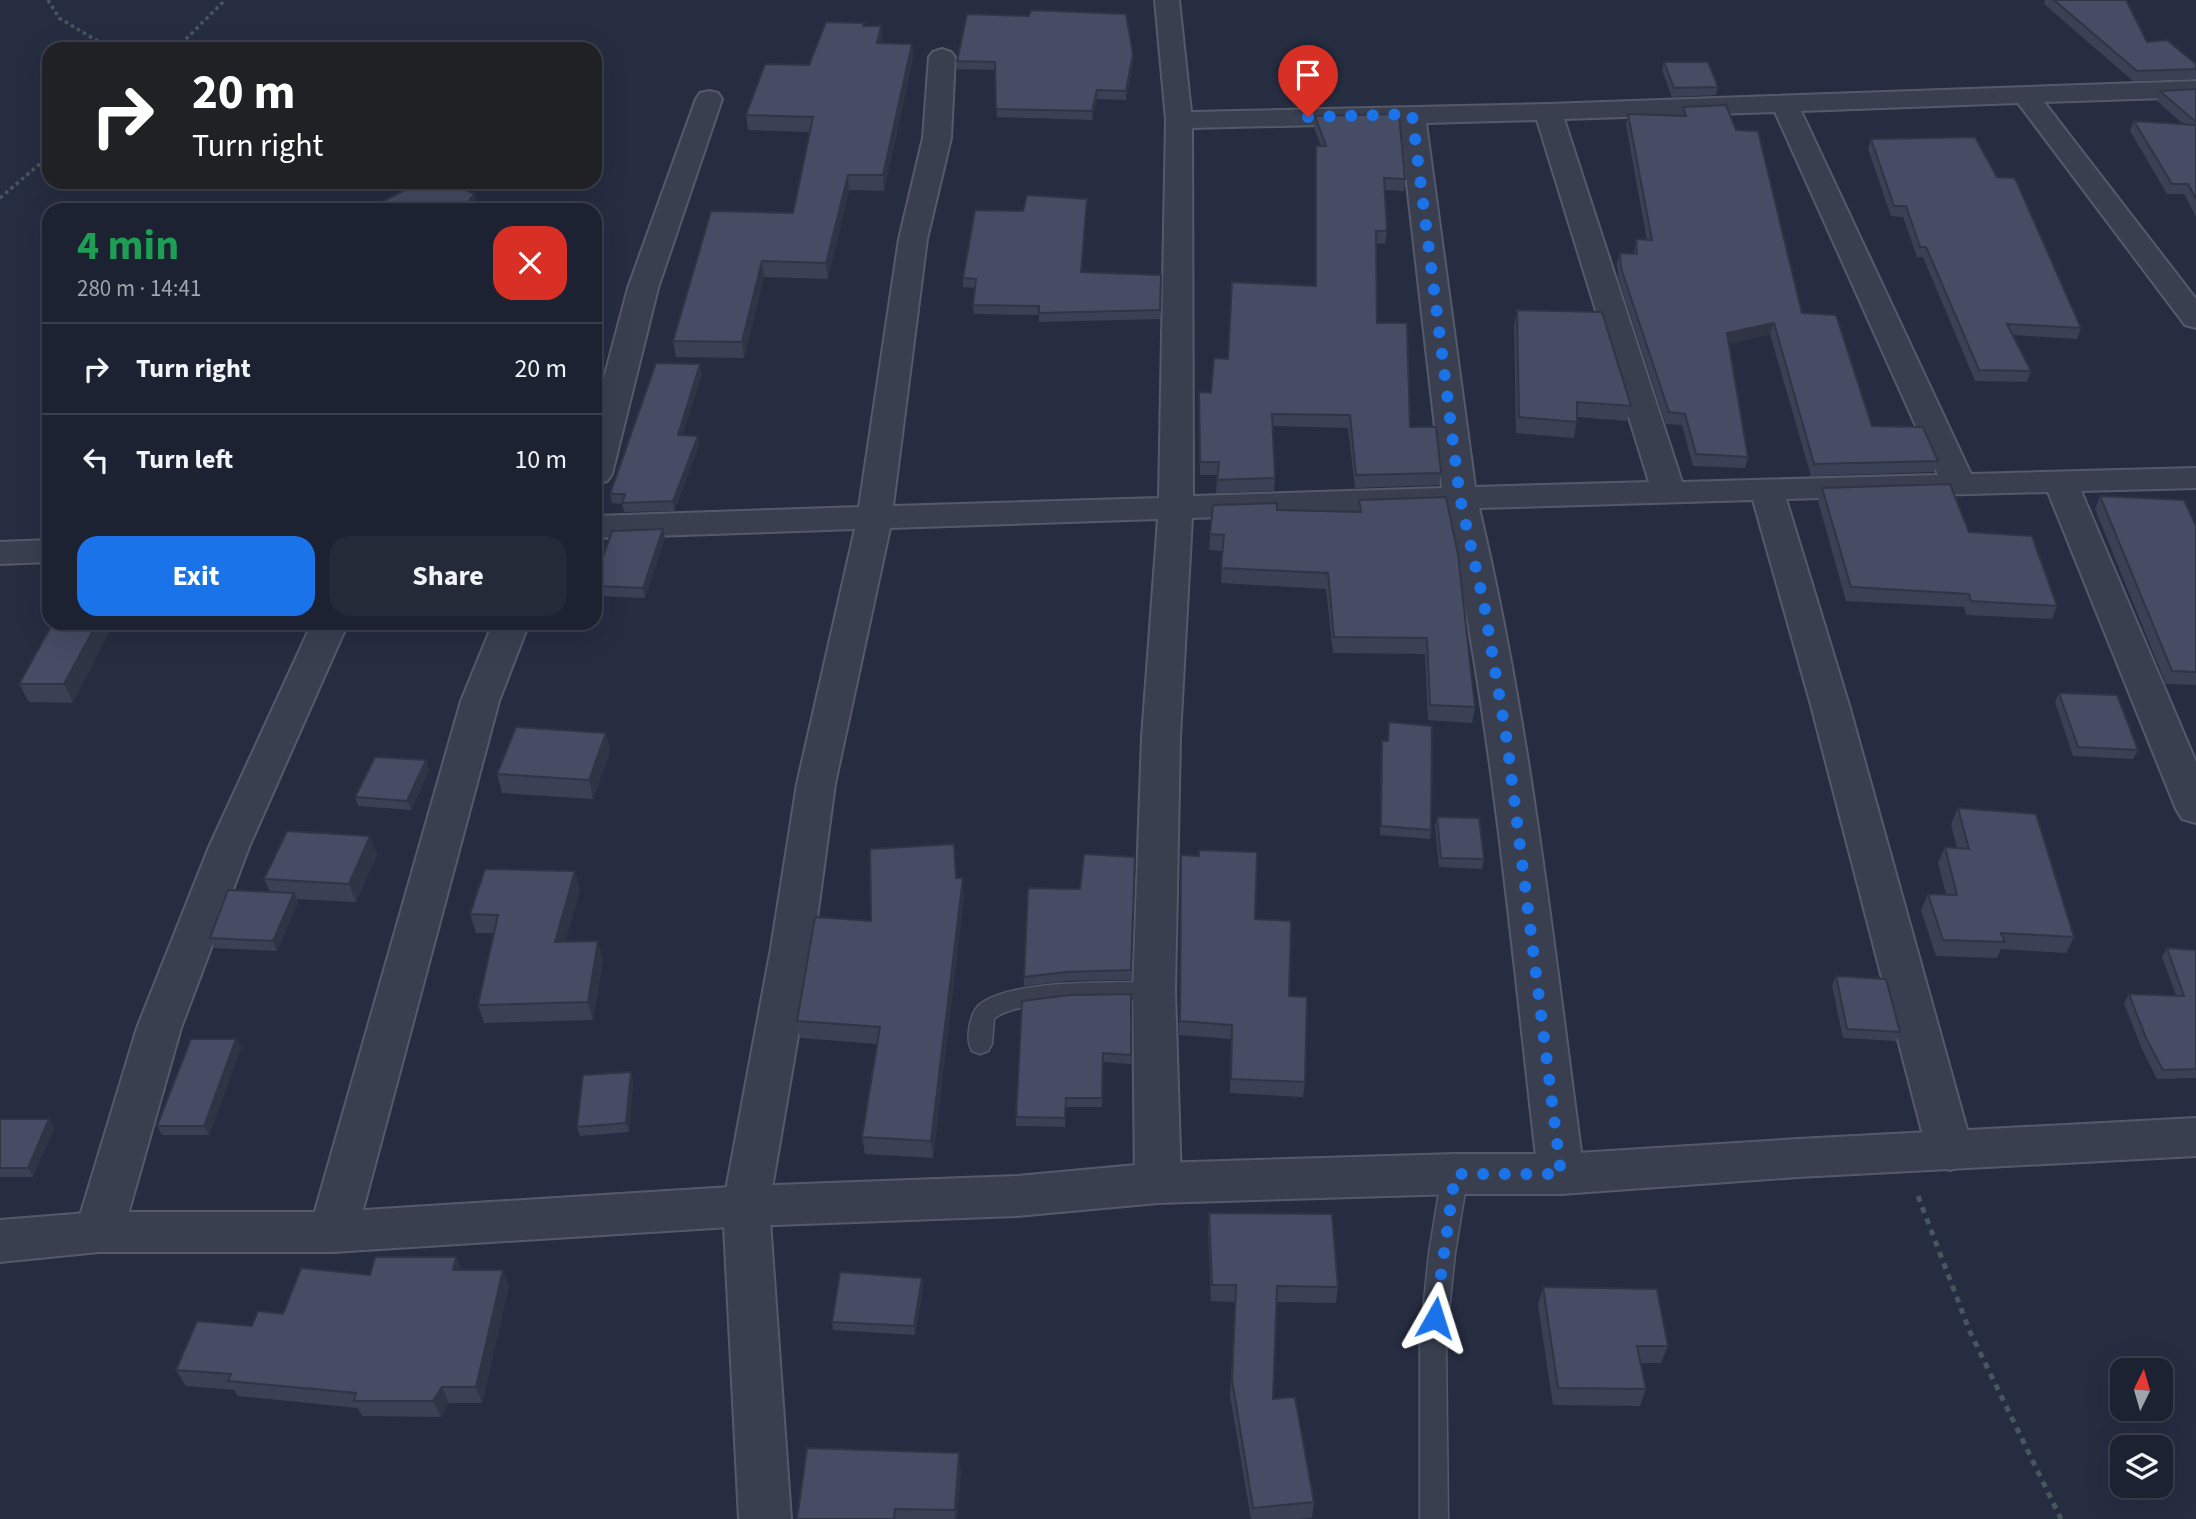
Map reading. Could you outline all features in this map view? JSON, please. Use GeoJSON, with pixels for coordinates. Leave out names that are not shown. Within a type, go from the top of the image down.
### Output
{"type":"FeatureCollection","features":[{"type":"Feature","properties":{"kind":"street"},"geometry":{"type":"LineString","coordinates":[[1158,1183],[1154,991],[1161,737],[1176,508],[1179,120],[1167,0]]}},
{"type":"Feature","properties":{"kind":"street"},"geometry":{"type":"LineString","coordinates":[[765,1519],[747,1206],[792,948],[816,784],[875,516],[913,239],[937,138],[942,57]]}},
{"type":"Feature","properties":{"kind":"street"},"geometry":{"type":"LineString","coordinates":[[1179,120],[1548,112],[2196,89]]}},
{"type":"Feature","properties":{"kind":"street"},"geometry":{"type":"LineString","coordinates":[[2025,95],[2196,319]]}},
{"type":"Feature","properties":{"kind":"street"},"geometry":{"type":"LineString","coordinates":[[602,447],[643,288],[709,99]]}},
{"type":"Feature","properties":{"kind":"street"},"geometry":{"type":"LineString","coordinates":[[1784,103],[1960,486]]}},
{"type":"Feature","properties":{"kind":"street"},"geometry":{"type":"LineString","coordinates":[[1548,112],[1669,493]]}},
{"type":"Feature","properties":{"kind":"street"},"geometry":{"type":"LineString","coordinates":[[1412,114],[1460,498],[1484,604],[1507,742],[1561,1174]]}},
{"type":"Feature","properties":{"kind":"street"},"geometry":{"type":"LineString","coordinates":[[602,527],[1460,498],[2196,478]]}},
{"type":"Feature","properties":{"kind":"street"},"geometry":{"type":"LineString","coordinates":[[2061,483],[2196,809]]}},
{"type":"Feature","properties":{"kind":"street"},"geometry":{"type":"LineString","coordinates":[[1767,491],[1830,705],[1950,1151]]}},
{"type":"Feature","properties":{"kind":"street"},"geometry":{"type":"LineString","coordinates":[[0,553],[42,551]]}},
{"type":"Feature","properties":{"kind":"street"},"geometry":{"type":"LineString","coordinates":[[99,1232],[159,1028],[229,847],[327,630]]}},
{"type":"Feature","properties":{"kind":"street"},"geometry":{"type":"LineString","coordinates":[[334,1232],[480,701],[508,630]]}},
{"type":"Feature","properties":{"kind":"street"},"geometry":{"type":"LineString","coordinates":[[0,1241],[99,1232],[334,1232],[747,1206],[1017,1196],[1158,1183],[1455,1174],[1561,1174],[2196,1138]]}},
{"type":"Feature","properties":{"kind":"lane"},"geometry":{"type":"LineString","coordinates":[[980,1044],[982,1018],[990,1008],[1003,1003],[1058,995],[1154,991]]}},
{"type":"Feature","properties":{"kind":"lane"},"geometry":{"type":"LineString","coordinates":[[1434,1519],[1433,1340],[1442,1253],[1455,1174]]}},
{"type":"Feature","properties":{"kind":"path"},"geometry":{"type":"LineString","coordinates":[[48,0],[59,18],[99,42]]}},
{"type":"Feature","properties":{"kind":"path"},"geometry":{"type":"LineString","coordinates":[[183,42],[225,0]]}},
{"type":"Feature","properties":{"kind":"path"},"geometry":{"type":"LineString","coordinates":[[0,198],[42,162]]}},
{"type":"Feature","properties":{"kind":"path"},"geometry":{"type":"LineString","coordinates":[[1901,1153],[1970,1332],[2061,1519]]}},
{"type":"Feature","properties":{"kind":"building"},"geometry":{"type":"Polygon","coordinates":[[[2054,0],[2126,0],[2147,42],[2167,40],[2196,64],[2196,69],[2137,71],[2054,0]]]}},
{"type":"Feature","properties":{"kind":"building"},"geometry":{"type":"Polygon","coordinates":[[[1031,10],[1126,14],[1133,54],[1126,91],[1097,90],[1092,111],[996,109],[995,62],[957,61],[967,14],[1029,16],[1031,10]]]}},
{"type":"Feature","properties":{"kind":"building"},"geometry":{"type":"Polygon","coordinates":[[[826,22],[881,26],[877,43],[912,44],[883,175],[848,175],[826,263],[762,261],[742,342],[673,341],[711,211],[793,213],[813,117],[746,115],[765,64],[809,65],[826,22]]]}},
{"type":"Feature","properties":{"kind":"building"},"geometry":{"type":"Polygon","coordinates":[[[1664,62],[1708,62],[1718,87],[1674,88],[1664,62]]]}},
{"type":"Feature","properties":{"kind":"building"},"geometry":{"type":"Polygon","coordinates":[[[2196,89],[2196,122],[2160,91],[2196,89]]]}},
{"type":"Feature","properties":{"kind":"building"},"geometry":{"type":"Polygon","coordinates":[[[1726,105],[1736,130],[1758,131],[1802,313],[1836,315],[1872,426],[1923,427],[1938,461],[1814,464],[1774,323],[1727,333],[1748,457],[1696,454],[1685,414],[1669,412],[1621,268],[1620,253],[1637,254],[1636,239],[1652,240],[1628,114],[1686,116],[1683,107],[1726,105]]]}},
{"type":"Feature","properties":{"kind":"building"},"geometry":{"type":"Polygon","coordinates":[[[1399,114],[1405,179],[1384,178],[1387,231],[1376,231],[1377,323],[1407,323],[1410,427],[1436,427],[1441,473],[1356,475],[1350,415],[1272,414],[1275,478],[1217,480],[1219,462],[1200,462],[1199,392],[1211,393],[1214,358],[1228,359],[1232,282],[1316,286],[1316,146],[1326,146],[1315,116],[1399,114]]]}},
{"type":"Feature","properties":{"kind":"building"},"geometry":{"type":"Polygon","coordinates":[[[2134,121],[2196,125],[2196,199],[2188,184],[2172,184],[2134,121]]]}},
{"type":"Feature","properties":{"kind":"building"},"geometry":{"type":"Polygon","coordinates":[[[1975,137],[1997,177],[2015,178],[2081,328],[2007,324],[2031,371],[1979,370],[1926,247],[1920,247],[1906,206],[1894,206],[1871,139],[1975,137]]]}},
{"type":"Feature","properties":{"kind":"building"},"geometry":{"type":"Polygon","coordinates":[[[407,189],[463,189],[475,194],[467,203],[379,203],[407,189]]]}},
{"type":"Feature","properties":{"kind":"building"},"geometry":{"type":"Polygon","coordinates":[[[1027,195],[1087,199],[1081,272],[1161,275],[1160,310],[1039,313],[1039,306],[973,305],[976,279],[963,278],[975,210],[1023,211],[1027,195]]]}},
{"type":"Feature","properties":{"kind":"building"},"geometry":{"type":"Polygon","coordinates":[[[1517,310],[1602,312],[1631,406],[1577,402],[1577,422],[1519,417],[1517,310]]]}},
{"type":"Feature","properties":{"kind":"building"},"geometry":{"type":"Polygon","coordinates":[[[656,363],[700,364],[678,435],[698,436],[673,501],[622,503],[625,494],[610,494],[656,363]]]}},
{"type":"Feature","properties":{"kind":"building"},"geometry":{"type":"Polygon","coordinates":[[[1950,484],[1969,532],[2032,536],[2057,606],[1971,601],[1969,594],[1851,587],[1822,488],[1950,484]]]}},
{"type":"Feature","properties":{"kind":"building"},"geometry":{"type":"Polygon","coordinates":[[[2100,496],[2184,500],[2196,526],[2196,672],[2172,671],[2100,496]]]}},
{"type":"Feature","properties":{"kind":"building"},"geometry":{"type":"Polygon","coordinates":[[[1446,497],[1458,554],[1475,707],[1430,705],[1427,638],[1334,637],[1328,573],[1221,568],[1224,535],[1210,534],[1213,505],[1277,503],[1277,510],[1361,512],[1359,500],[1446,497]]]}},
{"type":"Feature","properties":{"kind":"building"},"geometry":{"type":"Polygon","coordinates":[[[663,529],[643,588],[602,586],[602,560],[612,531],[663,529]]]}},
{"type":"Feature","properties":{"kind":"building"},"geometry":{"type":"Polygon","coordinates":[[[49,630],[93,630],[64,684],[19,684],[49,630]]]}},
{"type":"Feature","properties":{"kind":"building"},"geometry":{"type":"Polygon","coordinates":[[[2059,693],[2117,695],[2138,750],[2078,747],[2059,693]]]}},
{"type":"Feature","properties":{"kind":"building"},"geometry":{"type":"Polygon","coordinates":[[[1389,722],[1432,726],[1431,830],[1381,826],[1382,741],[1388,741],[1389,722]]]}},
{"type":"Feature","properties":{"kind":"building"},"geometry":{"type":"Polygon","coordinates":[[[516,727],[606,733],[589,780],[497,774],[516,727]]]}},
{"type":"Feature","properties":{"kind":"building"},"geometry":{"type":"Polygon","coordinates":[[[375,757],[426,760],[407,801],[355,797],[375,757]]]}},
{"type":"Feature","properties":{"kind":"building"},"geometry":{"type":"Polygon","coordinates":[[[1958,808],[2036,814],[2074,937],[2001,933],[2005,942],[1943,940],[1928,894],[1957,895],[1945,847],[1969,849],[1958,808]]]}},
{"type":"Feature","properties":{"kind":"building"},"geometry":{"type":"Polygon","coordinates":[[[1437,817],[1479,818],[1484,859],[1441,858],[1437,817]]]}},
{"type":"Feature","properties":{"kind":"building"},"geometry":{"type":"Polygon","coordinates":[[[287,831],[370,836],[349,884],[264,879],[287,831]]]}},
{"type":"Feature","properties":{"kind":"building"},"geometry":{"type":"Polygon","coordinates":[[[954,844],[956,878],[963,878],[931,1141],[862,1137],[880,1027],[797,1021],[815,917],[871,921],[870,849],[954,844]]]}},
{"type":"Feature","properties":{"kind":"building"},"geometry":{"type":"Polygon","coordinates":[[[1199,850],[1257,852],[1255,919],[1291,921],[1289,996],[1307,997],[1305,1082],[1231,1079],[1232,1025],[1180,1021],[1181,855],[1199,856],[1199,850]]]}},
{"type":"Feature","properties":{"kind":"building"},"geometry":{"type":"Polygon","coordinates":[[[1084,854],[1135,857],[1131,970],[1066,972],[1024,977],[1028,888],[1080,889],[1084,854]]]}},
{"type":"Feature","properties":{"kind":"building"},"geometry":{"type":"Polygon","coordinates":[[[485,869],[575,871],[555,942],[598,941],[588,1002],[478,1005],[498,915],[470,914],[485,869]]]}},
{"type":"Feature","properties":{"kind":"building"},"geometry":{"type":"Polygon","coordinates":[[[228,890],[294,893],[273,941],[210,938],[228,890]]]}},
{"type":"Feature","properties":{"kind":"building"},"geometry":{"type":"Polygon","coordinates":[[[2167,948],[2196,950],[2196,1069],[2163,1070],[2146,1038],[2129,994],[2184,996],[2167,948]]]}},
{"type":"Feature","properties":{"kind":"building"},"geometry":{"type":"Polygon","coordinates":[[[1836,976],[1886,979],[1900,1032],[1847,1029],[1836,976]]]}},
{"type":"Feature","properties":{"kind":"building"},"geometry":{"type":"Polygon","coordinates":[[[1131,994],[1131,1055],[1103,1053],[1102,1098],[1066,1098],[1065,1118],[1016,1117],[1022,1001],[1070,995],[1131,994]]]}},
{"type":"Feature","properties":{"kind":"building"},"geometry":{"type":"Polygon","coordinates":[[[191,1039],[236,1039],[204,1126],[157,1126],[191,1039]]]}},
{"type":"Feature","properties":{"kind":"building"},"geometry":{"type":"Polygon","coordinates":[[[631,1072],[626,1123],[577,1127],[583,1075],[631,1072]]]}},
{"type":"Feature","properties":{"kind":"building"},"geometry":{"type":"Polygon","coordinates":[[[0,1119],[49,1119],[28,1168],[0,1168],[0,1119]]]}},
{"type":"Feature","properties":{"kind":"building"},"geometry":{"type":"Polygon","coordinates":[[[1209,1213],[1332,1214],[1338,1287],[1277,1286],[1273,1399],[1295,1397],[1314,1502],[1253,1508],[1232,1380],[1236,1285],[1212,1285],[1209,1213]]]}},
{"type":"Feature","properties":{"kind":"building"},"geometry":{"type":"Polygon","coordinates":[[[375,1257],[456,1257],[453,1270],[503,1270],[476,1387],[442,1387],[433,1401],[354,1401],[356,1393],[228,1381],[231,1374],[176,1370],[197,1321],[252,1326],[258,1311],[283,1314],[301,1268],[370,1275],[375,1257]]]}},
{"type":"Feature","properties":{"kind":"building"},"geometry":{"type":"Polygon","coordinates":[[[840,1272],[922,1278],[914,1326],[832,1322],[840,1272]]]}},
{"type":"Feature","properties":{"kind":"building"},"geometry":{"type":"Polygon","coordinates":[[[1543,1287],[1657,1289],[1668,1346],[1637,1346],[1646,1389],[1558,1388],[1543,1287]]]}},
{"type":"Feature","properties":{"kind":"building"},"geometry":{"type":"Polygon","coordinates":[[[807,1448],[959,1453],[955,1510],[895,1509],[894,1519],[797,1519],[807,1448]]]}},
{"type":"Feature","properties":{"kind":"route"},"geometry":{"type":"LineString","coordinates":[[1308,117],[1412,114],[1460,498],[1484,604],[1507,742],[1561,1174],[1455,1174],[1435,1318]]}}]}
